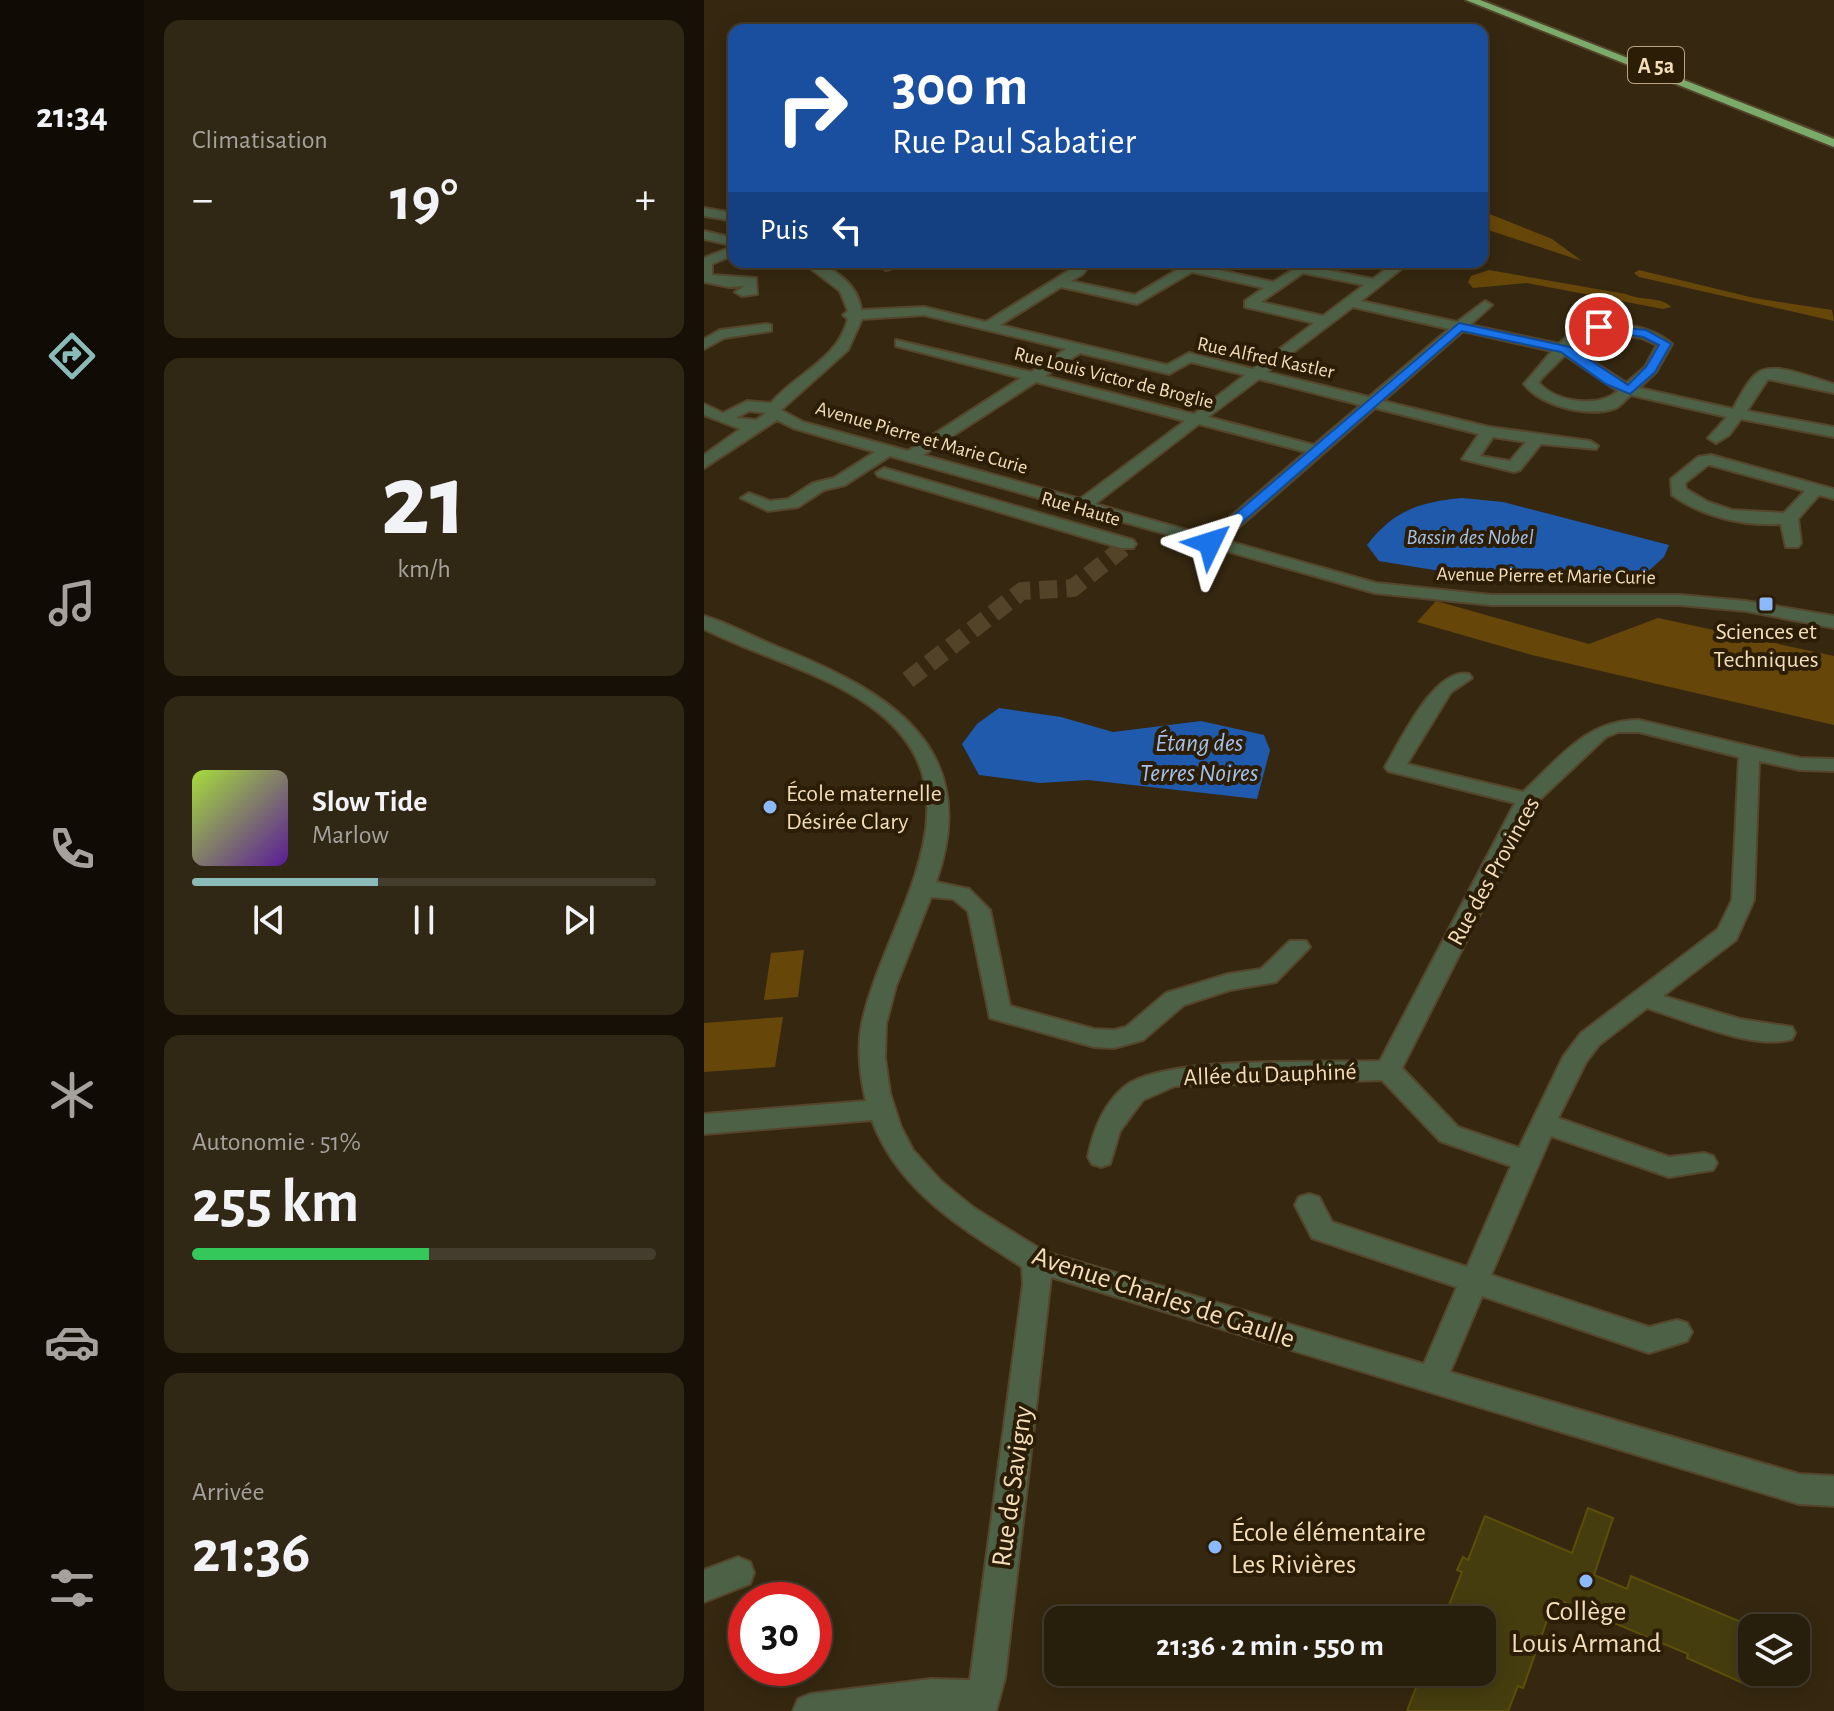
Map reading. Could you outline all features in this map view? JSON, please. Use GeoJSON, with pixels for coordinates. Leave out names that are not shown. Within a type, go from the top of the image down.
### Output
{"type":"FeatureCollection","features":[{"type":"Feature","properties":{"kind":"highway","name":"A 5a"},"geometry":{"type":"LineString","coordinates":[[1471,0],[1834,146]]}},
{"type":"Feature","properties":{"kind":"highway","name":"A 5a"},"geometry":{"type":"LineString","coordinates":[[1491,0],[1830,132]]}},
{"type":"Feature","properties":{"kind":"street"},"geometry":{"type":"LineString","coordinates":[[704,212],[728,216]]}},
{"type":"Feature","properties":{"kind":"street"},"geometry":{"type":"LineString","coordinates":[[704,235],[728,241]]}},
{"type":"Feature","properties":{"kind":"street"},"geometry":{"type":"LineString","coordinates":[[728,253],[706,262],[705,278],[729,283],[751,281],[752,291],[742,292]]}},
{"type":"Feature","properties":{"kind":"street"},"geometry":{"type":"LineString","coordinates":[[704,463],[728,442],[774,412],[846,346],[857,323],[848,289],[819,268]]}},
{"type":"Feature","properties":{"kind":"street"},"geometry":{"type":"LineString","coordinates":[[989,326],[1060,283],[1077,268]]}},
{"type":"Feature","properties":{"kind":"street"},"geometry":{"type":"LineString","coordinates":[[1060,283],[1137,300],[1190,268]]}},
{"type":"Feature","properties":{"kind":"street"},"geometry":{"type":"LineString","coordinates":[[1206,268],[1273,286]]}},
{"type":"Feature","properties":{"kind":"street"},"geometry":{"type":"LineString","coordinates":[[1082,506],[1395,268]]}},
{"type":"Feature","properties":{"kind":"street"},"geometry":{"type":"LineString","coordinates":[[1325,321],[1250,304],[1301,269],[1375,283]]}},
{"type":"Feature","properties":{"kind":"street"},"geometry":{"type":"LineString","coordinates":[[1349,302],[1576,353],[1603,377],[1630,390],[1834,432]]}},
{"type":"Feature","properties":{"kind":"street"},"geometry":{"type":"LineString","coordinates":[[1210,543],[1485,305]]}},
{"type":"Feature","properties":{"kind":"street","name":"Rue Alfred Kastler"},"geometry":{"type":"LineString","coordinates":[[853,315],[924,311],[1169,370],[1189,357],[1489,432],[1535,441],[1590,446]]}},
{"type":"Feature","properties":{"kind":"street"},"geometry":{"type":"LineString","coordinates":[[704,408],[738,413],[781,392],[823,360],[844,334],[853,315]]}},
{"type":"Feature","properties":{"kind":"street"},"geometry":{"type":"LineString","coordinates":[[704,345],[720,334],[766,328]]}},
{"type":"Feature","properties":{"kind":"street"},"geometry":{"type":"LineString","coordinates":[[1592,328],[1625,329],[1661,339],[1665,344],[1656,361],[1630,390],[1612,404],[1595,406],[1535,391],[1531,384],[1534,377],[1580,332],[1592,328]]}},
{"type":"Feature","properties":{"kind":"street"},"geometry":{"type":"LineString","coordinates":[[1189,357],[1201,348],[1201,340]]}},
{"type":"Feature","properties":{"kind":"street","name":"Rue Louis Victor de Broglie"},"geometry":{"type":"LineString","coordinates":[[901,343],[1317,450]]}},
{"type":"Feature","properties":{"kind":"street"},"geometry":{"type":"LineString","coordinates":[[910,457],[1078,348]]}},
{"type":"Feature","properties":{"kind":"street"},"geometry":{"type":"LineString","coordinates":[[1716,438],[1738,414],[1747,393],[1764,375],[1778,374],[1834,389]]}},
{"type":"Feature","properties":{"kind":"street","name":"Avenue Pierre et Marie Curie"},"geometry":{"type":"LineString","coordinates":[[738,413],[774,412],[798,425],[1150,526],[1339,580],[1405,593],[1491,600],[1680,600],[1759,608],[1834,622]]}},
{"type":"Feature","properties":{"kind":"street"},"geometry":{"type":"LineString","coordinates":[[728,442],[738,413]]}},
{"type":"Feature","properties":{"kind":"street","name":"Avenue Pierre et Marie Curie"},"geometry":{"type":"LineString","coordinates":[[738,413],[756,424],[798,425]]}},
{"type":"Feature","properties":{"kind":"street"},"geometry":{"type":"LineString","coordinates":[[1489,432],[1470,459],[1514,467],[1535,441]]}},
{"type":"Feature","properties":{"kind":"street"},"geometry":{"type":"LineString","coordinates":[[749,498],[768,506],[792,503],[819,486],[839,482],[889,450]]}},
{"type":"Feature","properties":{"kind":"street"},"geometry":{"type":"LineString","coordinates":[[1816,489],[1791,516],[1748,518],[1686,498],[1678,491],[1677,482],[1704,460],[1711,460],[1816,489],[1834,494]]}},
{"type":"Feature","properties":{"kind":"street","name":"Rue Haute"},"geometry":{"type":"LineString","coordinates":[[884,473],[1125,546],[1150,526]]}},
{"type":"Feature","properties":{"kind":"street"},"geometry":{"type":"LineString","coordinates":[[1791,516],[1792,543]]}},
{"type":"Feature","properties":{"kind":"street","name":"Avenue Charles de Gaulle"},"geometry":{"type":"LineString","coordinates":[[704,622],[860,692],[898,719],[916,739],[933,771],[940,799],[940,829],[874,1023],[872,1043],[880,1110],[903,1156],[924,1181],[958,1212],[1036,1261],[1799,1489],[1834,1491]]}},
{"type":"Feature","properties":{"kind":"street"},"geometry":{"type":"LineString","coordinates":[[1462,678],[1444,688],[1395,767],[1527,800]]}},
{"type":"Feature","properties":{"kind":"street","name":"Rue des Provinces"},"geometry":{"type":"LineString","coordinates":[[1388,1070],[1527,800],[1599,733],[1616,726],[1639,726],[1749,753]]}},
{"type":"Feature","properties":{"kind":"street"},"geometry":{"type":"LineString","coordinates":[[1432,1379],[1526,1161],[1576,1057],[1590,1039],[1728,934],[1739,915],[1743,900],[1749,753],[1800,764],[1834,765]]}},
{"type":"Feature","properties":{"kind":"street"},"geometry":{"type":"LineString","coordinates":[[922,889],[959,892],[971,897],[979,910],[999,1012],[1094,1038],[1114,1039],[1134,1034],[1175,999],[1228,982],[1268,976],[1298,947]]}},
{"type":"Feature","properties":{"kind":"street"},"geometry":{"type":"LineString","coordinates":[[1643,998],[1739,1028],[1783,1033]]}},
{"type":"Feature","properties":{"kind":"street"},"geometry":{"type":"LineString","coordinates":[[1388,1070],[1449,1134],[1526,1161]]}},
{"type":"Feature","properties":{"kind":"street","name":"Allée du Dauphiné"},"geometry":{"type":"LineString","coordinates":[[1101,1157],[1107,1128],[1134,1093],[1172,1077],[1388,1070]]}},
{"type":"Feature","properties":{"kind":"street"},"geometry":{"type":"LineString","coordinates":[[704,1124],[880,1110]]}},
{"type":"Feature","properties":{"kind":"street"},"geometry":{"type":"LineString","coordinates":[[1543,1123],[1669,1167],[1704,1163]]}},
{"type":"Feature","properties":{"kind":"street"},"geometry":{"type":"LineString","coordinates":[[1309,1205],[1322,1230],[1649,1340],[1677,1332]]}},
{"type":"Feature","properties":{"kind":"street","name":"Rue de Savigny"},"geometry":{"type":"LineString","coordinates":[[981,1704],[1034,1308],[1036,1261]]}},
{"type":"Feature","properties":{"kind":"street"},"geometry":{"type":"LineString","coordinates":[[704,1586],[738,1573]]}},
{"type":"Feature","properties":{"kind":"street"},"geometry":{"type":"LineString","coordinates":[[810,1711],[931,1696],[981,1704]]}},
{"type":"Feature","properties":{"kind":"shaded area"},"geometry":{"type":"Polygon","coordinates":[[[1488,213],[1552,239],[1582,261],[1488,230],[1488,213]]]}},
{"type":"Feature","properties":{"kind":"shaded area"},"geometry":{"type":"Polygon","coordinates":[[[1489,270],[1656,300],[1671,307],[1663,309],[1527,283],[1473,288],[1468,282],[1471,276],[1489,270]]]}},
{"type":"Feature","properties":{"kind":"shaded area"},"geometry":{"type":"Polygon","coordinates":[[[1639,270],[1754,298],[1832,310],[1834,321],[1639,277],[1634,273],[1639,270]]]}},
{"type":"Feature","properties":{"kind":"shaded area"},"geometry":{"type":"Polygon","coordinates":[[[1436,601],[1589,644],[1658,618],[1834,656],[1834,725],[1532,655],[1417,622],[1436,601]]]}},
{"type":"Feature","properties":{"kind":"shaded area"},"geometry":{"type":"Polygon","coordinates":[[[804,950],[798,997],[764,1000],[771,953],[804,950]]]}},
{"type":"Feature","properties":{"kind":"shaded area"},"geometry":{"type":"Polygon","coordinates":[[[783,1017],[775,1067],[704,1072],[704,1023],[783,1017]]]}},
{"type":"Feature","properties":{"kind":"water","name":"Bassin des Nobel"},"geometry":{"type":"Polygon","coordinates":[[[1462,498],[1503,502],[1669,545],[1664,557],[1643,576],[1446,572],[1379,561],[1367,545],[1387,523],[1409,510],[1433,502],[1462,498]]]}},
{"type":"Feature","properties":{"kind":"water","name":"Étang des Terres Noires"},"geometry":{"type":"Polygon","coordinates":[[[999,708],[1061,717],[1113,732],[1201,721],[1264,735],[1270,750],[1257,799],[1088,780],[1040,783],[979,775],[962,744],[977,724],[999,708]]]}},
{"type":"Feature","properties":{"kind":"building"},"geometry":{"type":"Polygon","coordinates":[[[1588,1508],[1613,1518],[1594,1575],[1627,1589],[1631,1576],[1738,1621],[1738,1681],[1687,1658],[1688,1654],[1555,1598],[1523,1688],[1518,1686],[1508,1711],[1407,1711],[1417,1686],[1496,1686],[1496,1606],[1449,1606],[1462,1572],[1457,1570],[1463,1557],[1468,1560],[1485,1516],[1572,1553],[1588,1508]]]}},
{"type":"Feature","properties":{"kind":"tunnel"},"geometry":{"type":"LineString","coordinates":[[908,680],[1022,591],[1073,588],[1123,548]]}},
{"type":"Feature","properties":{"kind":"place","name":"Sciences et Techniques"},"geometry":{"type":"Point","coordinates":[1766,604]}},
{"type":"Feature","properties":{"kind":"place","name":"École maternelle Désirée Clary"},"geometry":{"type":"Point","coordinates":[770,807]}},
{"type":"Feature","properties":{"kind":"place","name":"École élémentaire Les Rivières"},"geometry":{"type":"Point","coordinates":[1215,1547]}},
{"type":"Feature","properties":{"kind":"place","name":"Collège Louis Armand"},"geometry":{"type":"Point","coordinates":[1586,1581]}},
{"type":"Feature","properties":{"kind":"route"},"geometry":{"type":"LineString","coordinates":[[1210,543],[1459,327],[1576,353],[1611,382],[1630,390],[1651,369],[1665,344],[1661,339],[1646,334],[1599,327]]}}]}
